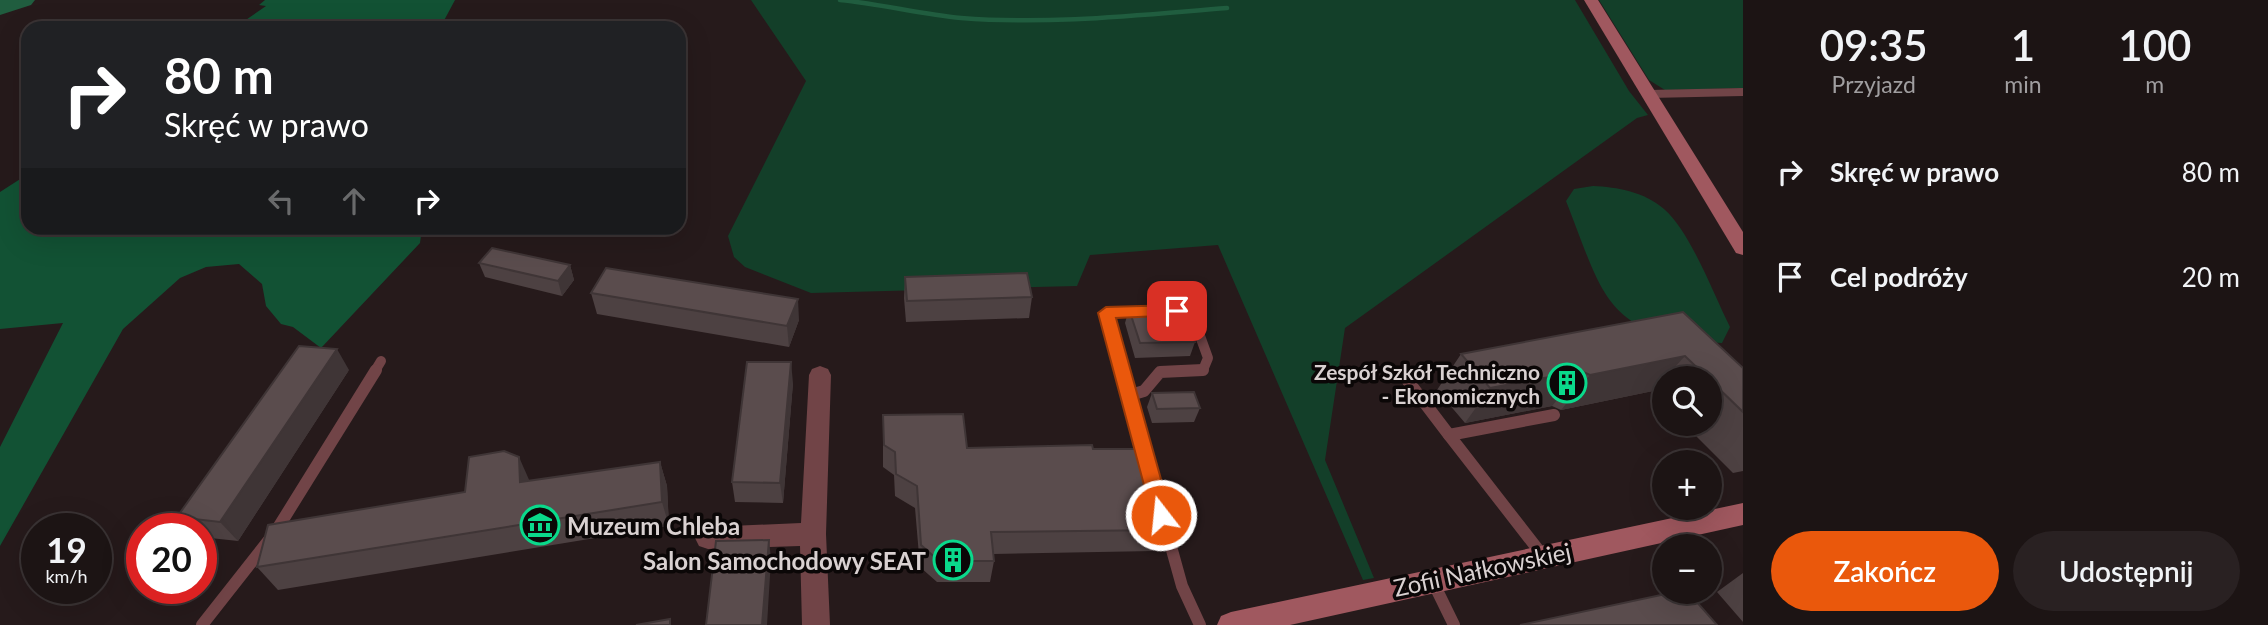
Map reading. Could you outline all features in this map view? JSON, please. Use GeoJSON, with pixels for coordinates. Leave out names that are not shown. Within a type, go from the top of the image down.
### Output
{"type":"FeatureCollection","features":[{"type":"Feature","properties":{"kind":"street"},"geometry":{"type":"LineString","coordinates":[[1591,0],[1743,248]]}},
{"type":"Feature","properties":{"kind":"street"},"geometry":{"type":"LineString","coordinates":[[816,625],[814,534],[820,375]]}},
{"type":"Feature","properties":{"kind":"street","name":"Zofii Nałkowskiej"},"geometry":{"type":"LineString","coordinates":[[1231,625],[1741,514]]}},
{"type":"Feature","properties":{"kind":"street"},"geometry":{"type":"LineString","coordinates":[[708,538],[814,534]]}},
{"type":"Feature","properties":{"kind":"lane"},"geometry":{"type":"LineString","coordinates":[[1649,94],[1743,92]]}},
{"type":"Feature","properties":{"kind":"lane"},"geometry":{"type":"LineString","coordinates":[[1127,396],[1144,391],[1160,372],[1203,370],[1208,358],[1195,322],[1177,311],[1106,313],[1127,396],[1182,586],[1199,625]]}},
{"type":"Feature","properties":{"kind":"lane"},"geometry":{"type":"LineString","coordinates":[[202,625],[276,531],[381,361]]}},
{"type":"Feature","properties":{"kind":"lane"},"geometry":{"type":"LineString","coordinates":[[1408,381],[1543,556]]}},
{"type":"Feature","properties":{"kind":"lane"},"geometry":{"type":"LineString","coordinates":[[1449,435],[1554,415]]}},
{"type":"Feature","properties":{"kind":"lane"},"geometry":{"type":"LineString","coordinates":[[1432,580],[1454,625]]}},
{"type":"Feature","properties":{"kind":"green space"},"geometry":{"type":"Polygon","coordinates":[[[265,0],[455,0],[444,21],[244,21],[266,6],[259,5],[265,0]]]}},
{"type":"Feature","properties":{"kind":"green space"},"geometry":{"type":"Polygon","coordinates":[[[751,0],[1575,0],[1629,91],[1648,115],[1637,118],[1345,328],[1325,460],[1374,578],[1363,580],[1218,245],[1090,255],[1077,286],[811,293],[745,267],[734,257],[728,236],[806,81],[751,0]]]}},
{"type":"Feature","properties":{"kind":"green space"},"geometry":{"type":"Polygon","coordinates":[[[1599,0],[1743,0],[1743,88],[1665,90],[1649,80],[1599,0]]]}},
{"type":"Feature","properties":{"kind":"green space"},"geometry":{"type":"Polygon","coordinates":[[[21,178],[21,235],[421,235],[420,243],[321,348],[293,327],[281,324],[266,306],[262,284],[239,264],[206,267],[180,278],[123,329],[0,546],[0,447],[63,323],[0,329],[0,192],[21,178]]]}},
{"type":"Feature","properties":{"kind":"green space"},"geometry":{"type":"Polygon","coordinates":[[[1593,186],[1621,189],[1648,198],[1674,219],[1692,248],[1730,327],[1722,343],[1683,339],[1654,332],[1631,321],[1614,306],[1590,263],[1566,201],[1574,189],[1593,186]]]}},
{"type":"Feature","properties":{"kind":"building"},"geometry":{"type":"Polygon","coordinates":[[[492,248],[570,265],[558,281],[479,263],[492,248]]]}},
{"type":"Feature","properties":{"kind":"building"},"geometry":{"type":"Polygon","coordinates":[[[606,268],[798,299],[787,326],[591,293],[606,268]]]}},
{"type":"Feature","properties":{"kind":"building"},"geometry":{"type":"Polygon","coordinates":[[[1027,273],[1032,297],[907,301],[905,277],[1027,273]]]}},
{"type":"Feature","properties":{"kind":"building"},"geometry":{"type":"Polygon","coordinates":[[[1182,307],[1195,342],[1140,343],[1129,309],[1182,307]]]}},
{"type":"Feature","properties":{"kind":"building"},"geometry":{"type":"Polygon","coordinates":[[[1683,312],[1743,368],[1743,412],[1722,392],[1722,366],[1695,366],[1685,356],[1590,375],[1581,371],[1490,388],[1461,354],[1683,312]]]}},
{"type":"Feature","properties":{"kind":"building"},"geometry":{"type":"Polygon","coordinates":[[[299,346],[337,349],[220,522],[217,522],[217,513],[180,513],[299,346]]]}},
{"type":"Feature","properties":{"kind":"building"},"geometry":{"type":"Polygon","coordinates":[[[747,362],[791,362],[780,483],[732,482],[747,362]]]}},
{"type":"Feature","properties":{"kind":"building"},"geometry":{"type":"Polygon","coordinates":[[[1194,392],[1200,408],[1157,409],[1152,393],[1194,392]]]}},
{"type":"Feature","properties":{"kind":"building"},"geometry":{"type":"Polygon","coordinates":[[[963,414],[967,448],[1092,445],[1093,449],[1142,449],[1163,530],[991,532],[994,561],[939,561],[921,545],[917,486],[896,474],[895,452],[884,445],[883,415],[963,414]]]}},
{"type":"Feature","properties":{"kind":"building"},"geometry":{"type":"Polygon","coordinates":[[[504,451],[519,457],[520,482],[660,462],[662,502],[257,567],[268,525],[465,492],[469,457],[504,451]]]}},
{"type":"Feature","properties":{"kind":"building"},"geometry":{"type":"Polygon","coordinates":[[[769,540],[762,625],[706,625],[716,541],[769,540]]]}},
{"type":"Feature","properties":{"kind":"building"},"geometry":{"type":"Polygon","coordinates":[[[1652,597],[1652,604],[1699,604],[1717,625],[1520,625],[1652,597]]]}},
{"type":"Feature","properties":{"kind":"building"},"geometry":{"type":"Polygon","coordinates":[[[670,619],[670,625],[636,625],[670,619]]]}},
{"type":"Feature","properties":{"kind":"waterway"},"geometry":{"type":"LineString","coordinates":[[0,7],[22,0]]}},
{"type":"Feature","properties":{"kind":"waterway"},"geometry":{"type":"LineString","coordinates":[[840,0],[961,18],[994,20],[1094,18],[1227,8]]}},
{"type":"Feature","properties":{"kind":"place","name":"Zespół Szkół Techniczno - Ekonomicznych"},"geometry":{"type":"Point","coordinates":[1567,383]}},
{"type":"Feature","properties":{"kind":"place","name":"Muzeum Chleba"},"geometry":{"type":"Point","coordinates":[540,525]}},
{"type":"Feature","properties":{"kind":"place","name":"Salon Samochodowy SEAT"},"geometry":{"type":"Point","coordinates":[953,560]}},
{"type":"Feature","properties":{"kind":"route"},"geometry":{"type":"LineString","coordinates":[[1161,515],[1106,313],[1177,311]]}}]}
